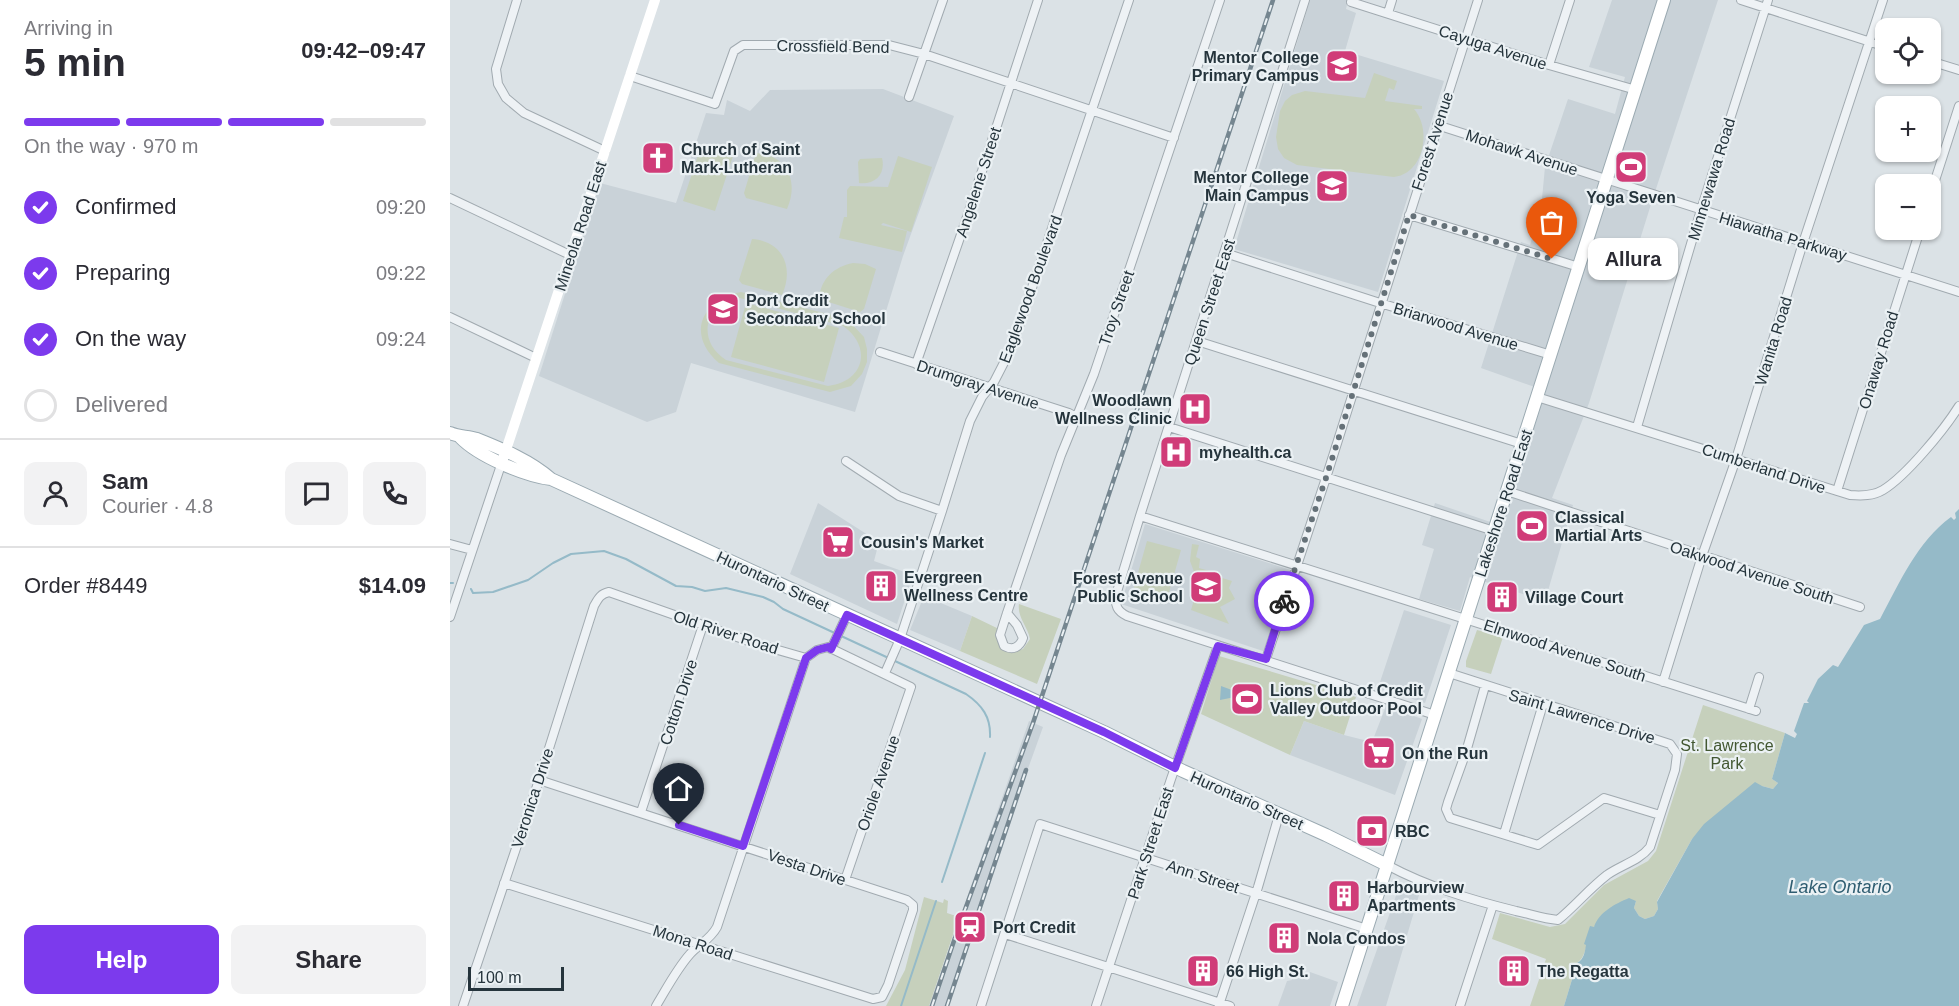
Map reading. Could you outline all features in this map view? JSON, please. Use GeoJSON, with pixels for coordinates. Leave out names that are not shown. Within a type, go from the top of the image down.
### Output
{"type":"FeatureCollection","features":[{"type":"Feature","properties":{"kind":"main road","name":"Lakeshore Road East"},"geometry":{"type":"LineString","coordinates":[[1342,1006],[1664,0]]}},
{"type":"Feature","properties":{"kind":"main road","name":"Hurontario Street"},"geometry":{"type":"LineString","coordinates":[[455,435],[470,447],[503,457],[533,477],[550,479],[847,615],[897,645],[1104,732],[1175,768],[1387,865]]}},
{"type":"Feature","properties":{"kind":"street"},"geometry":{"type":"LineString","coordinates":[[516,0],[496,69],[498,84],[506,98],[524,113],[605,151]]}},
{"type":"Feature","properties":{"kind":"street","name":"Mineola Road East"},"geometry":{"type":"LineString","coordinates":[[503,457],[656,0]]}},
{"type":"Feature","properties":{"kind":"street"},"geometry":{"type":"LineString","coordinates":[[909,98],[943,0]]}},
{"type":"Feature","properties":{"kind":"street","name":"Angelene Street"},"geometry":{"type":"LineString","coordinates":[[916,364],[1038,0]]}},
{"type":"Feature","properties":{"kind":"street","name":"Eaglewood Boulevard"},"geometry":{"type":"LineString","coordinates":[[885,674],[897,645],[970,421],[1012,347],[1129,0]]}},
{"type":"Feature","properties":{"kind":"street","name":"Troy Street"},"geometry":{"type":"LineString","coordinates":[[1007,614],[1061,455],[1094,374],[1220,0]]}},
{"type":"Feature","properties":{"kind":"street","name":"Queen Street East"},"geometry":{"type":"LineString","coordinates":[[1218,646],[1127,616],[1118,610],[1115,603],[1116,595],[1305,0]]}},
{"type":"Feature","properties":{"kind":"street"},"geometry":{"type":"LineString","coordinates":[[1388,13],[1392,0]]}},
{"type":"Feature","properties":{"kind":"street","name":"Forest Avenue"},"geometry":{"type":"LineString","coordinates":[[1266,659],[1478,0]]}},
{"type":"Feature","properties":{"kind":"street"},"geometry":{"type":"LineString","coordinates":[[1549,65],[1570,0]]}},
{"type":"Feature","properties":{"kind":"street"},"geometry":{"type":"LineString","coordinates":[[1741,0],[1766,4],[1875,43]]}},
{"type":"Feature","properties":{"kind":"street","name":"Wanita Road"},"geometry":{"type":"LineString","coordinates":[[1663,682],[1883,0]]}},
{"type":"Feature","properties":{"kind":"street","name":"Cayuga Avenue"},"geometry":{"type":"LineString","coordinates":[[1351,2],[1636,90]]}},
{"type":"Feature","properties":{"kind":"street","name":"Minnewawa Road"},"geometry":{"type":"LineString","coordinates":[[1637,427],[1701,210],[1766,4]]}},
{"type":"Feature","properties":{"kind":"street","name":"Crossfield Bend"},"geometry":{"type":"LineString","coordinates":[[630,76],[715,104],[734,51],[743,45],[888,45],[924,54],[1174,138]]}},
{"type":"Feature","properties":{"kind":"street"},"geometry":{"type":"LineString","coordinates":[[1941,64],[1959,70]]}},
{"type":"Feature","properties":{"kind":"street"},"geometry":{"type":"LineString","coordinates":[[1937,174],[1959,106]]}},
{"type":"Feature","properties":{"kind":"street","name":"Mohawk Avenue"},"geometry":{"type":"LineString","coordinates":[[1437,125],[1607,179]]}},
{"type":"Feature","properties":{"kind":"street","name":"Hiawatha Parkway"},"geometry":{"type":"LineString","coordinates":[[1607,179],[1959,292]]}},
{"type":"Feature","properties":{"kind":"street"},"geometry":{"type":"LineString","coordinates":[[450,198],[570,255]]}},
{"type":"Feature","properties":{"kind":"street"},"geometry":{"type":"LineString","coordinates":[[1409,215],[1579,267]]}},
{"type":"Feature","properties":{"kind":"street","name":"Onaway Road"},"geometry":{"type":"LineString","coordinates":[[1837,491],[1917,240]]}},
{"type":"Feature","properties":{"kind":"street","name":"Briarwood Avenue"},"geometry":{"type":"LineString","coordinates":[[1225,253],[1551,355]]}},
{"type":"Feature","properties":{"kind":"street"},"geometry":{"type":"LineString","coordinates":[[450,317],[536,358]]}},
{"type":"Feature","properties":{"kind":"street"},"geometry":{"type":"LineString","coordinates":[[1197,341],[1522,444]]}},
{"type":"Feature","properties":{"kind":"street","name":"Drumgray Avenue"},"geometry":{"type":"LineString","coordinates":[[880,351],[1076,417]]}},
{"type":"Feature","properties":{"kind":"street","name":"Cumberland Drive"},"geometry":{"type":"LineString","coordinates":[[1537,397],[1850,495],[1862,496],[1883,490],[1921,454],[1959,406]]}},
{"type":"Feature","properties":{"kind":"street"},"geometry":{"type":"LineString","coordinates":[[1169,427],[1494,531]]}},
{"type":"Feature","properties":{"kind":"street"},"geometry":{"type":"LineString","coordinates":[[450,617],[503,457]]}},
{"type":"Feature","properties":{"kind":"street"},"geometry":{"type":"LineString","coordinates":[[846,461],[899,496],[942,511]]}},
{"type":"Feature","properties":{"kind":"street","name":"Oakwood Avenue South"},"geometry":{"type":"LineString","coordinates":[[1507,491],[1860,607]]}},
{"type":"Feature","properties":{"kind":"street","name":"Elmwood Avenue South"},"geometry":{"type":"LineString","coordinates":[[1140,516],[1753,710],[1759,677]]}},
{"type":"Feature","properties":{"kind":"street"},"geometry":{"type":"LineString","coordinates":[[450,544],[472,550]]}},
{"type":"Feature","properties":{"kind":"street","name":"Old River Road"},"geometry":{"type":"LineString","coordinates":[[604,593],[609,592],[806,658]]}},
{"type":"Feature","properties":{"kind":"street","name":"Veronica Drive"},"geometry":{"type":"LineString","coordinates":[[463,1006],[539,780],[594,606],[604,593]]}},
{"type":"Feature","properties":{"kind":"street"},"geometry":{"type":"LineString","coordinates":[[831,649],[847,615]]}},
{"type":"Feature","properties":{"kind":"street","name":"Cotton Drive"},"geometry":{"type":"LineString","coordinates":[[641,812],[703,625]]}},
{"type":"Feature","properties":{"kind":"street"},"geometry":{"type":"LineString","coordinates":[[1218,646],[1266,659],[1436,715]]}},
{"type":"Feature","properties":{"kind":"street","name":"Park Street East"},"geometry":{"type":"LineString","coordinates":[[1096,1006],[1218,646]]}},
{"type":"Feature","properties":{"kind":"street"},"geometry":{"type":"LineString","coordinates":[[657,1006],[676,971],[692,951],[711,937],[717,927],[806,658],[817,650],[828,647],[885,674]]}},
{"type":"Feature","properties":{"kind":"street","name":"Saint Lawrence Drive"},"geometry":{"type":"LineString","coordinates":[[1387,865],[1420,881],[1493,905],[1558,920],[1609,874],[1644,855],[1650,847],[1675,770],[1677,754],[1670,744],[1449,673]]}},
{"type":"Feature","properties":{"kind":"street","name":"Oriole Avenue"},"geometry":{"type":"LineString","coordinates":[[845,880],[911,687],[885,674]]}},
{"type":"Feature","properties":{"kind":"street"},"geometry":{"type":"LineString","coordinates":[[1485,686],[1446,809],[1450,818],[1538,845],[1604,798],[1660,815]]}},
{"type":"Feature","properties":{"kind":"street"},"geometry":{"type":"LineString","coordinates":[[1504,834],[1543,704]]}},
{"type":"Feature","properties":{"kind":"street","name":"Vesta Drive"},"geometry":{"type":"LineString","coordinates":[[539,780],[908,900],[913,904],[914,910],[888,986],[882,997]]}},
{"type":"Feature","properties":{"kind":"street"},"geometry":{"type":"LineString","coordinates":[[1219,1004],[1279,815]]}},
{"type":"Feature","properties":{"kind":"street","name":"Ann Street"},"geometry":{"type":"LineString","coordinates":[[1005,934],[1040,824],[1367,929]]}},
{"type":"Feature","properties":{"kind":"street","name":"Mona Road"},"geometry":{"type":"LineString","coordinates":[[504,883],[873,999],[882,997]]}},
{"type":"Feature","properties":{"kind":"street"},"geometry":{"type":"LineString","coordinates":[[1460,1006],[1493,905]]}},
{"type":"Feature","properties":{"kind":"street"},"geometry":{"type":"LineString","coordinates":[[981,1006],[1005,934],[1230,1006]]}},
{"type":"Feature","properties":{"kind":"shaded area","name":"Mentor College Main Campus"},"geometry":{"type":"Polygon","coordinates":[[[1310,0],[1348,0],[1346,9],[1356,13],[1345,51],[1444,81],[1378,292],[1234,249],[1310,0]]]}},
{"type":"Feature","properties":{"kind":"shaded area"},"geometry":{"type":"Polygon","coordinates":[[[1612,0],[1718,0],[1589,403],[1552,498],[1573,505],[1545,601],[1470,577],[1460,611],[1419,599],[1434,549],[1422,545],[1435,503],[1502,526],[1546,391],[1481,368],[1521,242],[1530,245],[1541,209],[1545,167],[1568,99],[1615,114],[1625,77],[1589,67],[1612,0]]]}},
{"type":"Feature","properties":{"kind":"shaded area","name":"Port Credit Secondary School"},"geometry":{"type":"Polygon","coordinates":[[[883,89],[954,116],[903,256],[855,412],[691,363],[676,412],[647,422],[539,376],[600,183],[676,203],[706,113],[724,115],[727,100],[750,111],[770,90],[883,89]]]}},
{"type":"Feature","properties":{"kind":"shaded area"},"geometry":{"type":"Polygon","coordinates":[[[818,503],[879,542],[874,561],[913,575],[897,624],[790,574],[818,503]]]}},
{"type":"Feature","properties":{"kind":"shaded area","name":"Forest Avenue Public School"},"geometry":{"type":"Polygon","coordinates":[[[1145,524],[1291,570],[1266,648],[1263,651],[1121,604],[1145,524]]]}},
{"type":"Feature","properties":{"kind":"shaded area"},"geometry":{"type":"Polygon","coordinates":[[[924,596],[972,616],[960,651],[910,630],[924,596]]]}},
{"type":"Feature","properties":{"kind":"shaded area"},"geometry":{"type":"Polygon","coordinates":[[[1404,610],[1451,625],[1425,703],[1378,688],[1404,610]]]}},
{"type":"Feature","properties":{"kind":"shaded area"},"geometry":{"type":"Polygon","coordinates":[[[1386,706],[1422,719],[1395,795],[1290,755],[1304,721],[1372,742],[1386,706]]]}},
{"type":"Feature","properties":{"kind":"shaded area"},"geometry":{"type":"Polygon","coordinates":[[[1029,721],[1043,727],[949,1006],[929,1006],[1029,721]]]}},
{"type":"Feature","properties":{"kind":"shaded area"},"geometry":{"type":"Polygon","coordinates":[[[1398,890],[1419,895],[1386,1006],[1357,1006],[1398,890]]]}},
{"type":"Feature","properties":{"kind":"shaded area"},"geometry":{"type":"Polygon","coordinates":[[[1310,972],[1338,982],[1330,1006],[1278,1006],[1287,981],[1292,980],[1294,976],[1308,980],[1310,972]]]}},
{"type":"Feature","properties":{"kind":"green space"},"geometry":{"type":"Polygon","coordinates":[[[1374,73],[1397,81],[1394,90],[1389,88],[1385,101],[1422,106],[1422,109],[1414,109],[1423,128],[1423,139],[1422,149],[1412,168],[1394,177],[1297,165],[1284,158],[1278,149],[1276,137],[1280,111],[1285,101],[1292,95],[1305,91],[1365,98],[1374,73]]]}},
{"type":"Feature","properties":{"kind":"green space"},"geometry":{"type":"Polygon","coordinates":[[[701,146],[733,156],[715,211],[683,201],[701,146]]]}},
{"type":"Feature","properties":{"kind":"green space"},"geometry":{"type":"Polygon","coordinates":[[[756,153],[776,159],[788,172],[792,189],[787,209],[746,198],[744,193],[756,153]]]}},
{"type":"Feature","properties":{"kind":"green space"},"geometry":{"type":"Polygon","coordinates":[[[898,156],[932,167],[911,232],[883,223],[881,225],[907,231],[902,252],[839,238],[844,217],[847,217],[847,190],[850,186],[888,187],[898,156]]]}},
{"type":"Feature","properties":{"kind":"green space"},"geometry":{"type":"Polygon","coordinates":[[[882,158],[882,169],[878,177],[870,182],[859,183],[858,162],[860,159],[882,158]]]}},
{"type":"Feature","properties":{"kind":"green space"},"geometry":{"type":"Polygon","coordinates":[[[752,239],[772,245],[784,258],[787,276],[782,295],[742,284],[739,280],[752,239]]]}},
{"type":"Feature","properties":{"kind":"green space"},"geometry":{"type":"Polygon","coordinates":[[[853,263],[865,264],[876,269],[864,309],[860,312],[819,299],[826,279],[840,267],[853,263]]]}},
{"type":"Feature","properties":{"kind":"green space"},"geometry":{"type":"Polygon","coordinates":[[[741,292],[847,319],[864,337],[867,362],[862,374],[851,386],[830,392],[719,363],[703,341],[701,330],[708,311],[727,296],[741,292]],[[740,298],[718,307],[708,324],[708,333],[710,343],[726,360],[828,386],[850,378],[860,362],[861,353],[858,344],[843,326],[740,298]]]}},
{"type":"Feature","properties":{"kind":"green space"},"geometry":{"type":"Polygon","coordinates":[[[746,303],[839,328],[824,382],[731,357],[746,303]]]}},
{"type":"Feature","properties":{"kind":"green space"},"geometry":{"type":"Polygon","coordinates":[[[1147,541],[1181,550],[1166,603],[1132,594],[1147,541]]]}},
{"type":"Feature","properties":{"kind":"green space"},"geometry":{"type":"Polygon","coordinates":[[[1192,544],[1199,545],[1196,557],[1200,559],[1199,568],[1232,581],[1229,588],[1235,599],[1220,607],[1229,624],[1191,610],[1196,593],[1192,591],[1196,577],[1190,561],[1192,544]]]}},
{"type":"Feature","properties":{"kind":"green space"},"geometry":{"type":"Polygon","coordinates":[[[1019,604],[1061,619],[1037,684],[960,651],[972,616],[1001,630],[1003,647],[1013,652],[1023,649],[1030,639],[1019,604]]]}},
{"type":"Feature","properties":{"kind":"green space"},"geometry":{"type":"Polygon","coordinates":[[[1477,630],[1503,637],[1491,674],[1466,667],[1477,630]]]}},
{"type":"Feature","properties":{"kind":"green space"},"geometry":{"type":"Polygon","coordinates":[[[1219,656],[1356,697],[1344,735],[1304,721],[1290,755],[1201,714],[1219,656]]]}},
{"type":"Feature","properties":{"kind":"green space","name":"St. Lawrence Park"},"geometry":{"type":"Polygon","coordinates":[[[1703,705],[1785,733],[1772,779],[1778,783],[1773,789],[1762,786],[1692,839],[1657,901],[1658,909],[1654,916],[1645,919],[1639,916],[1634,908],[1636,901],[1595,926],[1583,955],[1577,963],[1564,1006],[1530,1006],[1546,959],[1492,939],[1500,913],[1550,927],[1565,924],[1604,885],[1648,861],[1656,851],[1703,705]]]}},
{"type":"Feature","properties":{"kind":"green space"},"geometry":{"type":"Polygon","coordinates":[[[924,897],[943,903],[944,899],[948,901],[947,913],[959,917],[929,1006],[886,1006],[905,970],[924,897]]]}},
{"type":"Feature","properties":{"kind":"water","name":"Lake Ontario"},"geometry":{"type":"Polygon","coordinates":[[[1959,509],[1959,1006],[1564,1006],[1577,963],[1584,955],[1586,945],[1584,944],[1590,926],[1594,927],[1604,913],[1629,898],[1636,901],[1634,908],[1639,916],[1645,919],[1654,916],[1658,909],[1657,902],[1692,839],[1704,824],[1755,782],[1773,789],[1778,783],[1772,779],[1785,733],[1795,738],[1797,734],[1794,731],[1804,703],[1809,703],[1807,701],[1818,679],[1833,665],[1838,667],[1864,625],[1880,619],[1902,577],[1928,538],[1951,517],[1954,520],[1955,513],[1959,509]]]}},
{"type":"Feature","properties":{"kind":"water","name":"Lions Club of Credit Valley Outdoor Pool"},"geometry":{"type":"Polygon","coordinates":[[[1221,686],[1240,693],[1239,697],[1260,698],[1259,711],[1234,709],[1235,697],[1220,700],[1221,686]]]}},
{"type":"Feature","properties":{"kind":"waterway"},"geometry":{"type":"LineString","coordinates":[[471,589],[473,593],[493,592],[528,580],[571,554],[604,551],[626,559],[676,586],[705,591],[726,588],[763,597],[783,609],[966,694],[984,712],[989,723],[990,737]]}},
{"type":"Feature","properties":{"kind":"waterway"},"geometry":{"type":"LineString","coordinates":[[942,882],[985,753]]}},
{"type":"Feature","properties":{"kind":"waterway"},"geometry":{"type":"LineString","coordinates":[[901,1006],[936,901]]}},
{"type":"Feature","properties":{"kind":"railway"},"geometry":{"type":"LineString","coordinates":[[932,1006],[1033,723],[1273,0]]}},
{"type":"Feature","properties":{"kind":"railway"},"geometry":{"type":"LineString","coordinates":[[947,1006],[1026,770]]}},
{"type":"Feature","properties":{"kind":"way so far"},"geometry":{"type":"LineString","coordinates":[[1284,601],[1326,478],[1409,215],[1552,259]]}},
{"type":"Feature","properties":{"kind":"place","name":"Mentor College Primary Campus"},"geometry":{"type":"Point","coordinates":[1342,66]}},
{"type":"Feature","properties":{"kind":"place","name":"Church of Saint Mark-Lutheran"},"geometry":{"type":"Point","coordinates":[658,158]}},
{"type":"Feature","properties":{"kind":"place","name":"Yoga Seven"},"geometry":{"type":"Point","coordinates":[1631,167]}},
{"type":"Feature","properties":{"kind":"place","name":"Mentor College Main Campus"},"geometry":{"type":"Point","coordinates":[1332,186]}},
{"type":"Feature","properties":{"kind":"place","name":"Allura"},"geometry":{"type":"Point","coordinates":[1552,259]}},
{"type":"Feature","properties":{"kind":"place","name":"Port Credit Secondary School"},"geometry":{"type":"Point","coordinates":[723,309]}},
{"type":"Feature","properties":{"kind":"place","name":"Woodlawn Wellness Clinic"},"geometry":{"type":"Point","coordinates":[1195,409]}},
{"type":"Feature","properties":{"kind":"place","name":"myhealth.ca"},"geometry":{"type":"Point","coordinates":[1176,452]}},
{"type":"Feature","properties":{"kind":"place","name":"Classical Martial Arts"},"geometry":{"type":"Point","coordinates":[1532,526]}},
{"type":"Feature","properties":{"kind":"place","name":"Cousin's Market"},"geometry":{"type":"Point","coordinates":[838,542]}},
{"type":"Feature","properties":{"kind":"place","name":"Evergreen Wellness Centre"},"geometry":{"type":"Point","coordinates":[881,586]}},
{"type":"Feature","properties":{"kind":"place","name":"Forest Avenue Public School"},"geometry":{"type":"Point","coordinates":[1206,587]}},
{"type":"Feature","properties":{"kind":"place","name":"Village Court"},"geometry":{"type":"Point","coordinates":[1502,597]}},
{"type":"Feature","properties":{"kind":"place","name":"Lions Club of Credit Valley Outdoor Pool"},"geometry":{"type":"Point","coordinates":[1247,699]}},
{"type":"Feature","properties":{"kind":"place","name":"On the Run"},"geometry":{"type":"Point","coordinates":[1379,753]}},
{"type":"Feature","properties":{"kind":"place","name":"RBC"},"geometry":{"type":"Point","coordinates":[1372,831]}},
{"type":"Feature","properties":{"kind":"place","name":"Harbourview Apartments"},"geometry":{"type":"Point","coordinates":[1344,896]}},
{"type":"Feature","properties":{"kind":"place","name":"Port Credit"},"geometry":{"type":"Point","coordinates":[970,927]}},
{"type":"Feature","properties":{"kind":"place","name":"Nola Condos"},"geometry":{"type":"Point","coordinates":[1284,938]}},
{"type":"Feature","properties":{"kind":"place","name":"66 High St."},"geometry":{"type":"Point","coordinates":[1203,971]}},
{"type":"Feature","properties":{"kind":"place","name":"The Regatta"},"geometry":{"type":"Point","coordinates":[1514,971]}},
{"type":"Feature","properties":{"kind":"route"},"geometry":{"type":"LineString","coordinates":[[679,825],[743,846],[806,658],[817,650],[828,647],[831,649],[847,615],[1104,732],[1175,768],[1218,646],[1266,659],[1284,601]]}}]}
